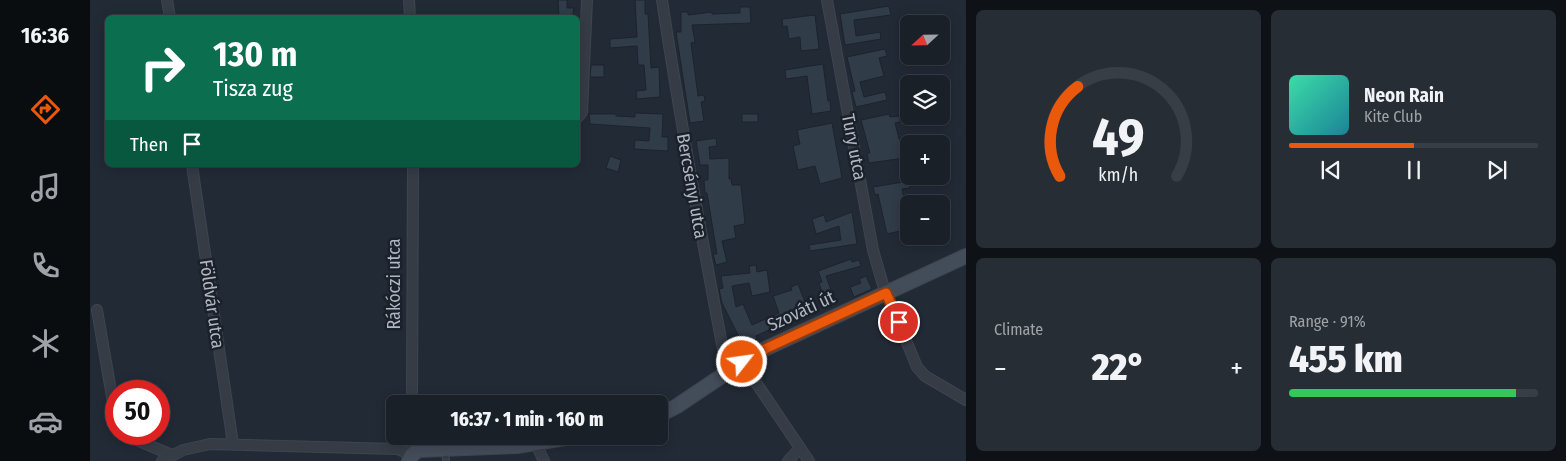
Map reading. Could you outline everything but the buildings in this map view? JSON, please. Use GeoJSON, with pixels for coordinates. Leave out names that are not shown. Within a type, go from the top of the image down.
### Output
{"type":"FeatureCollection","features":[{"type":"Feature","properties":{"kind":"main road","name":"Szováti út"},"geometry":{"type":"LineString","coordinates":[[668,410],[694,395],[736,365],[767,348],[966,256]]}},
{"type":"Feature","properties":{"kind":"main road"},"geometry":{"type":"LineString","coordinates":[[411,458],[418,450],[446,455],[528,445]]}},
{"type":"Feature","properties":{"kind":"street"},"geometry":{"type":"LineString","coordinates":[[167,0],[170,15]]}},
{"type":"Feature","properties":{"kind":"street"},"geometry":{"type":"LineString","coordinates":[[409,0],[410,15]]}},
{"type":"Feature","properties":{"kind":"street"},"geometry":{"type":"LineString","coordinates":[[580,114],[582,112],[587,0]]}},
{"type":"Feature","properties":{"kind":"street","name":"Bercsényi utca"},"geometry":{"type":"LineString","coordinates":[[662,0],[686,154],[725,360],[736,365],[809,461]]}},
{"type":"Feature","properties":{"kind":"street","name":"Tury utca"},"geometry":{"type":"LineString","coordinates":[[826,0],[873,250],[886,293],[917,367],[925,376],[966,400]]}},
{"type":"Feature","properties":{"kind":"street","name":"Földvár utca"},"geometry":{"type":"LineString","coordinates":[[192,167],[233,444]]}},
{"type":"Feature","properties":{"kind":"street","name":"Rákóczi utca"},"geometry":{"type":"LineString","coordinates":[[412,395],[413,167]]}},
{"type":"Feature","properties":{"kind":"street"},"geometry":{"type":"LineString","coordinates":[[97,310],[109,380]]}},
{"type":"Feature","properties":{"kind":"street"},"geometry":{"type":"LineString","coordinates":[[162,461],[172,455],[200,445],[233,444],[397,449],[411,458]]}},
{"type":"Feature","properties":{"kind":"street"},"geometry":{"type":"LineString","coordinates":[[148,445],[172,455]]}},
{"type":"Feature","properties":{"kind":"street"},"geometry":{"type":"LineString","coordinates":[[411,458],[412,445]]}},
{"type":"Feature","properties":{"kind":"street"},"geometry":{"type":"LineString","coordinates":[[536,445],[544,461]]}},
{"type":"Feature","properties":{"kind":"street"},"geometry":{"type":"LineString","coordinates":[[788,461],[800,448]]}},
{"type":"Feature","properties":{"kind":"route"},"geometry":{"type":"LineString","coordinates":[[742,362],[756,353],[886,293],[899,322]]}}]}
